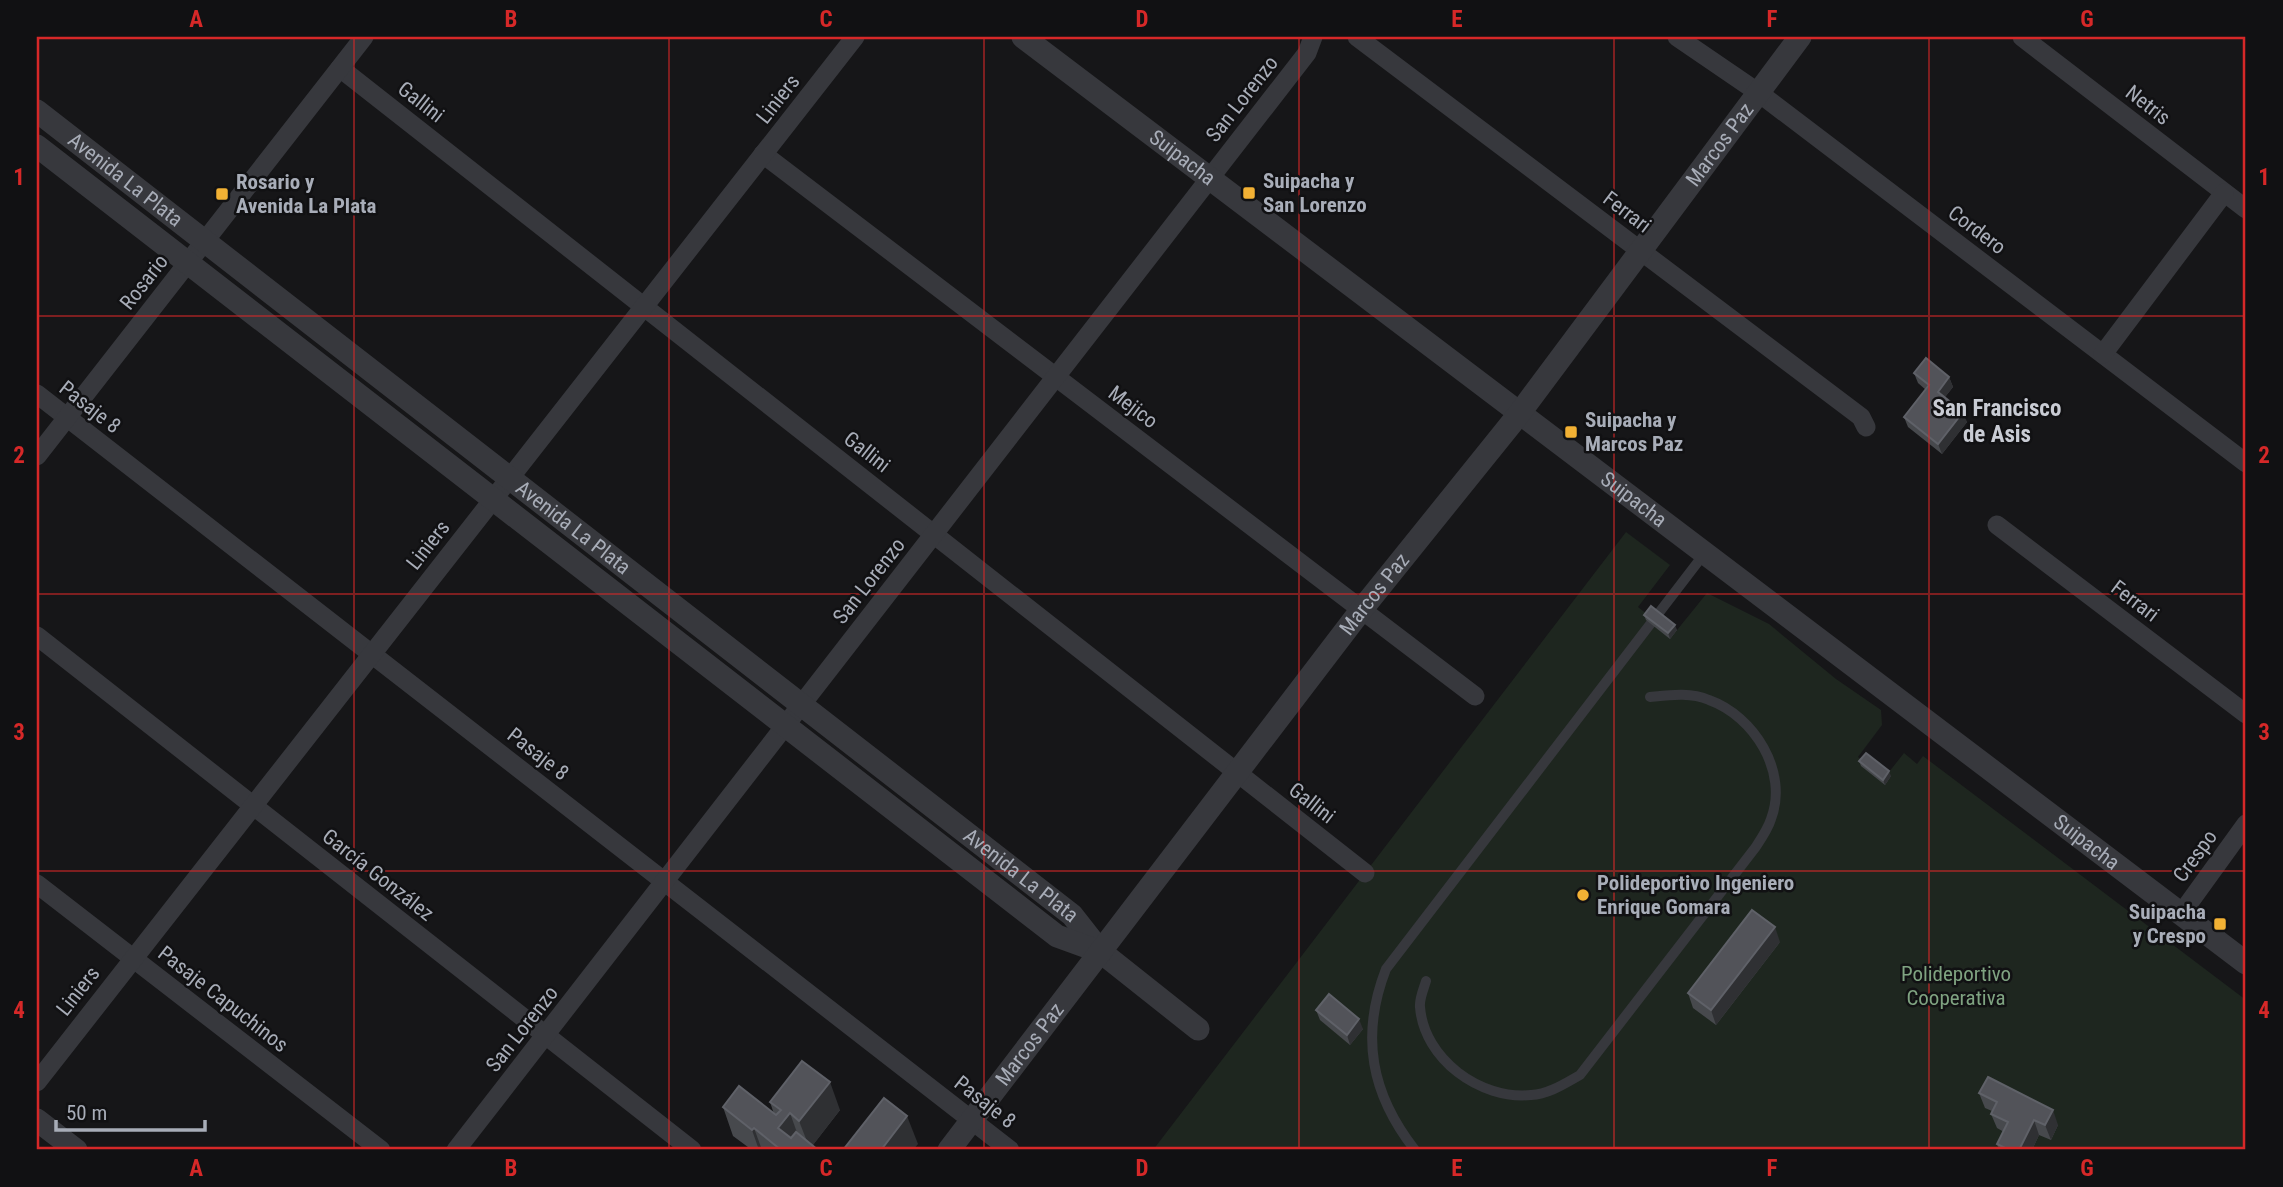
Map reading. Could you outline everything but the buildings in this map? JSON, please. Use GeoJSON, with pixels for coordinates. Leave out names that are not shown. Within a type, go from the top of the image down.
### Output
{"type":"FeatureCollection","features":[{"type":"Feature","properties":{"kind":"street","name":"Rosario"},"geometry":{"type":"LineString","coordinates":[[37,456],[364,37]]}},
{"type":"Feature","properties":{"kind":"street","name":"Liniers"},"geometry":{"type":"LineString","coordinates":[[37,1082],[855,37]]}},
{"type":"Feature","properties":{"kind":"street","name":"Suipacha"},"geometry":{"type":"LineString","coordinates":[[1023,37],[2246,963]]}},
{"type":"Feature","properties":{"kind":"street","name":"San Lorenzo"},"geometry":{"type":"LineString","coordinates":[[456,1150],[1307,52],[1313,37]]}},
{"type":"Feature","properties":{"kind":"street","name":"Ferrari"},"geometry":{"type":"LineString","coordinates":[[1357,37],[1861,417],[1866,427]]}},
{"type":"Feature","properties":{"kind":"street","name":"Cordero"},"geometry":{"type":"LineString","coordinates":[[1676,37],[1759,93],[2246,463]]}},
{"type":"Feature","properties":{"kind":"street","name":"Marcos Paz"},"geometry":{"type":"LineString","coordinates":[[949,1150],[1362,609],[1519,414],[1800,37]]}},
{"type":"Feature","properties":{"kind":"street","name":"Netris"},"geometry":{"type":"LineString","coordinates":[[2022,37],[2246,209]]}},
{"type":"Feature","properties":{"kind":"street","name":"Gallini"},"geometry":{"type":"LineString","coordinates":[[340,68],[1365,873]]}},
{"type":"Feature","properties":{"kind":"street","name":"Avenida La Plata"},"geometry":{"type":"LineString","coordinates":[[37,111],[1072,915],[1101,952],[1198,1029]]}},
{"type":"Feature","properties":{"kind":"street","name":"Avenida La Plata"},"geometry":{"type":"LineString","coordinates":[[37,146],[1057,936],[1101,952]]}},
{"type":"Feature","properties":{"kind":"street","name":"Mejico"},"geometry":{"type":"LineString","coordinates":[[764,154],[1475,696]]}},
{"type":"Feature","properties":{"kind":"street"},"geometry":{"type":"LineString","coordinates":[[2103,354],[2224,192]]}},
{"type":"Feature","properties":{"kind":"street","name":"Pasaje 8"},"geometry":{"type":"LineString","coordinates":[[37,394],[1010,1150]]}},
{"type":"Feature","properties":{"kind":"street","name":"Ferrari"},"geometry":{"type":"LineString","coordinates":[[1997,525],[2246,714]]}},
{"type":"Feature","properties":{"kind":"street","name":"García González"},"geometry":{"type":"LineString","coordinates":[[37,636],[692,1150]]}},
{"type":"Feature","properties":{"kind":"street","name":"Crespo"},"geometry":{"type":"LineString","coordinates":[[2181,914],[2246,824]]}},
{"type":"Feature","properties":{"kind":"street","name":"Pasaje Capuchinos"},"geometry":{"type":"LineString","coordinates":[[37,884],[381,1150]]}},
{"type":"Feature","properties":{"kind":"street"},"geometry":{"type":"LineString","coordinates":[[37,1120],[76,1150]]}},
{"type":"Feature","properties":{"kind":"lane"},"geometry":{"type":"LineString","coordinates":[[1415,1150],[1400,1131],[1384,1098],[1372,1062],[1371,1021],[1386,969],[1704,554]]}},
{"type":"Feature","properties":{"kind":"lane"},"geometry":{"type":"LineString","coordinates":[[1426,981],[1419,1005],[1428,1035],[1448,1065],[1479,1086],[1506,1094],[1531,1095],[1557,1089],[1580,1075],[1755,848],[1772,818],[1775,789],[1770,760],[1756,734],[1735,713],[1699,697],[1679,694],[1650,697]]}},
{"type":"Feature","properties":{"kind":"green space","name":"Polideportivo Ingeniero Enrique Gomara"},"geometry":{"type":"Polygon","coordinates":[[[1626,532],[1670,565],[1638,607],[1673,635],[1707,593],[1769,624],[1836,679],[1881,710],[1882,725],[1858,757],[1885,777],[1904,753],[1917,764],[1923,756],[2246,1000],[2246,1150],[1153,1150],[1626,532]]]}},
{"type":"Feature","properties":{"kind":"place","name":"Suipacha y San Lorenzo"},"geometry":{"type":"Point","coordinates":[1249,193]}},
{"type":"Feature","properties":{"kind":"place","name":"Rosario y Avenida La Plata"},"geometry":{"type":"Point","coordinates":[222,194]}},
{"type":"Feature","properties":{"kind":"place","name":"Suipacha y Marcos Paz"},"geometry":{"type":"Point","coordinates":[1571,432]}},
{"type":"Feature","properties":{"kind":"place","name":"Polideportivo Ingeniero Enrique Gomara"},"geometry":{"type":"Point","coordinates":[1583,895]}},
{"type":"Feature","properties":{"kind":"place","name":"Suipacha y Crespo"},"geometry":{"type":"Point","coordinates":[2220,924]}},
{"type":"Feature","properties":{"kind":"district","name":"San Francisco de Asis"},"geometry":{"type":"Point","coordinates":[1997,421]}},
{"type":"Feature","properties":{"kind":"park label","name":"Polideportivo Cooperativa"},"geometry":{"type":"Point","coordinates":[1956,986]}}]}
